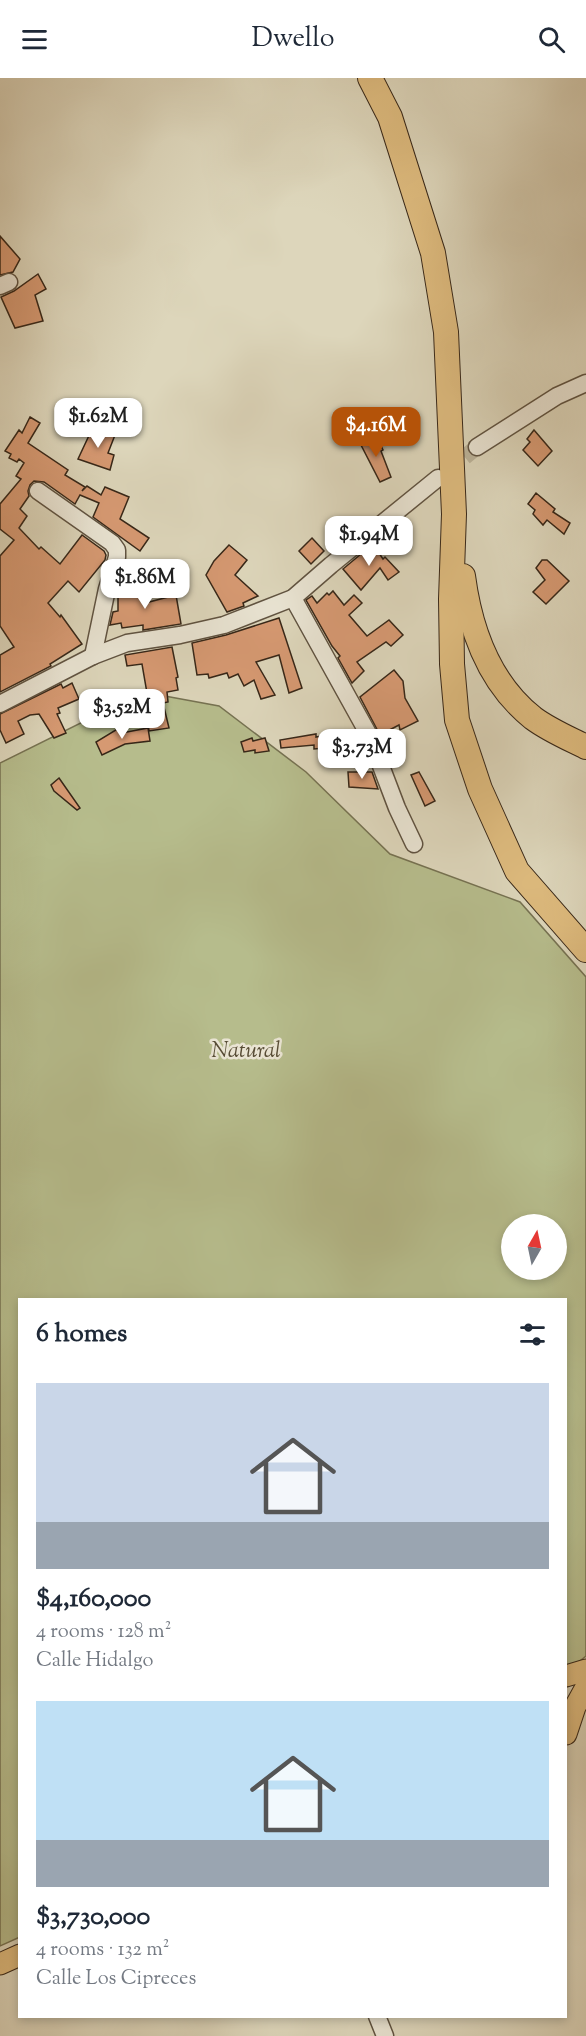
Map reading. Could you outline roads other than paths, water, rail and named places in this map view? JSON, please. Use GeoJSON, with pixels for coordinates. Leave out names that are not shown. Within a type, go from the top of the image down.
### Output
{"type":"FeatureCollection","features":[{"type":"Feature","properties":{"kind":"highway"},"geometry":{"type":"LineString","coordinates":[[370,78],[390,117],[432,253],[447,332],[454,514],[451,634],[457,720],[480,789],[517,871],[586,950]]}},
{"type":"Feature","properties":{"kind":"highway"},"geometry":{"type":"LineString","coordinates":[[454,514],[465,593],[476,636],[484,656],[506,688],[533,718],[586,747]]}},
{"type":"Feature","properties":{"kind":"main road"},"geometry":{"type":"LineString","coordinates":[[567,1676],[586,1670]]}},
{"type":"Feature","properties":{"kind":"main road"},"geometry":{"type":"LineString","coordinates":[[567,1693],[586,1678]]}},
{"type":"Feature","properties":{"kind":"main road"},"geometry":{"type":"LineString","coordinates":[[567,1731],[575,1707],[586,1688]]}},
{"type":"Feature","properties":{"kind":"main road"},"geometry":{"type":"LineString","coordinates":[[0,1964],[18,1956]]}},
{"type":"Feature","properties":{"kind":"street"},"geometry":{"type":"LineString","coordinates":[[477,447],[557,396],[586,382]]}},
{"type":"Feature","properties":{"kind":"street"},"geometry":{"type":"LineString","coordinates":[[0,704],[93,656],[127,643],[180,635],[224,625],[293,598],[438,478]]}},
{"type":"Feature","properties":{"kind":"street"},"geometry":{"type":"LineString","coordinates":[[38,491],[112,543],[117,550],[93,656]]}},
{"type":"Feature","properties":{"kind":"street"},"geometry":{"type":"LineString","coordinates":[[293,598],[370,737],[397,808],[414,844]]}},
{"type":"Feature","properties":{"kind":"street"},"geometry":{"type":"LineString","coordinates":[[378,2018],[386,2036]]}},
{"type":"Feature","properties":{"kind":"tunnel"},"geometry":{"type":"LineString","coordinates":[[446,472],[477,447]]}},
{"type":"Feature","properties":{"kind":"park label","name":"Natural"},"geometry":{"type":"Point","coordinates":[246,1052]}}]}
